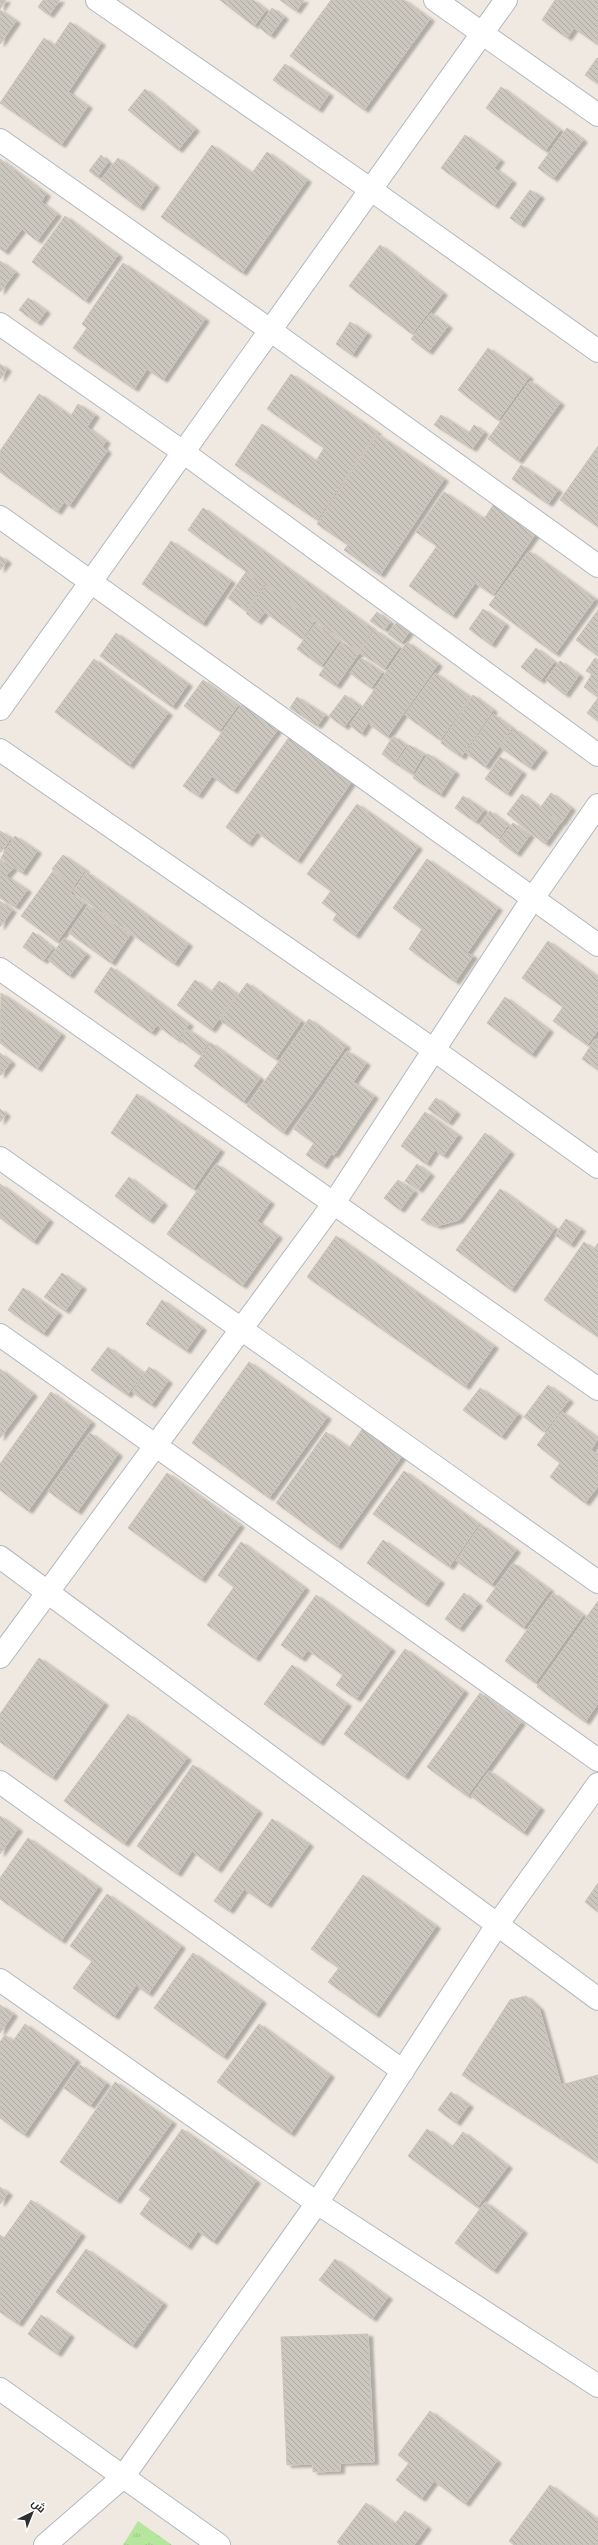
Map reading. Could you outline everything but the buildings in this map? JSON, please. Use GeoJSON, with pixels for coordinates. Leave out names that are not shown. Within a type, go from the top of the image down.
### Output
{"type":"FeatureCollection","features":[{"type":"Feature","properties":{"kind":"street"},"geometry":{"type":"LineString","coordinates":[[96,0],[370,189],[598,351]]}},
{"type":"Feature","properties":{"kind":"street"},"geometry":{"type":"LineString","coordinates":[[435,0],[598,115]]}},
{"type":"Feature","properties":{"kind":"street"},"geometry":{"type":"LineString","coordinates":[[0,709],[506,0]]}},
{"type":"Feature","properties":{"kind":"street"},"geometry":{"type":"LineString","coordinates":[[0,140],[270,330],[598,566]]}},
{"type":"Feature","properties":{"kind":"street"},"geometry":{"type":"LineString","coordinates":[[0,324],[183,452],[598,755]]}},
{"type":"Feature","properties":{"kind":"street"},"geometry":{"type":"LineString","coordinates":[[0,516],[598,944]]}},
{"type":"Feature","properties":{"kind":"street"},"geometry":{"type":"LineString","coordinates":[[0,750],[434,1050],[598,1166]]}},
{"type":"Feature","properties":{"kind":"street"},"geometry":{"type":"LineString","coordinates":[[0,1657],[334,1203],[534,898],[598,805]]}},
{"type":"Feature","properties":{"kind":"street"},"geometry":{"type":"LineString","coordinates":[[0,969],[598,1389]]}},
{"type":"Feature","properties":{"kind":"street"},"geometry":{"type":"LineString","coordinates":[[0,1158],[598,1582]]}},
{"type":"Feature","properties":{"kind":"street"},"geometry":{"type":"LineString","coordinates":[[0,1336],[156,1445],[598,1760]]}},
{"type":"Feature","properties":{"kind":"street"},"geometry":{"type":"LineString","coordinates":[[0,1557],[598,1999]]}},
{"type":"Feature","properties":{"kind":"street"},"geometry":{"type":"LineString","coordinates":[[0,1782],[403,2071]]}},
{"type":"Feature","properties":{"kind":"street"},"geometry":{"type":"LineString","coordinates":[[45,2545],[123,2478],[318,2203],[497,1925],[598,1784]]}},
{"type":"Feature","properties":{"kind":"street"},"geometry":{"type":"LineString","coordinates":[[0,1980],[318,2203],[598,2386]]}},
{"type":"Feature","properties":{"kind":"street"},"geometry":{"type":"LineString","coordinates":[[0,2389],[219,2545]]}},
{"type":"Feature","properties":{"kind":"green space"},"geometry":{"type":"Polygon","coordinates":[[[138,2521],[172,2545],[123,2545],[138,2521]]]}}]}
